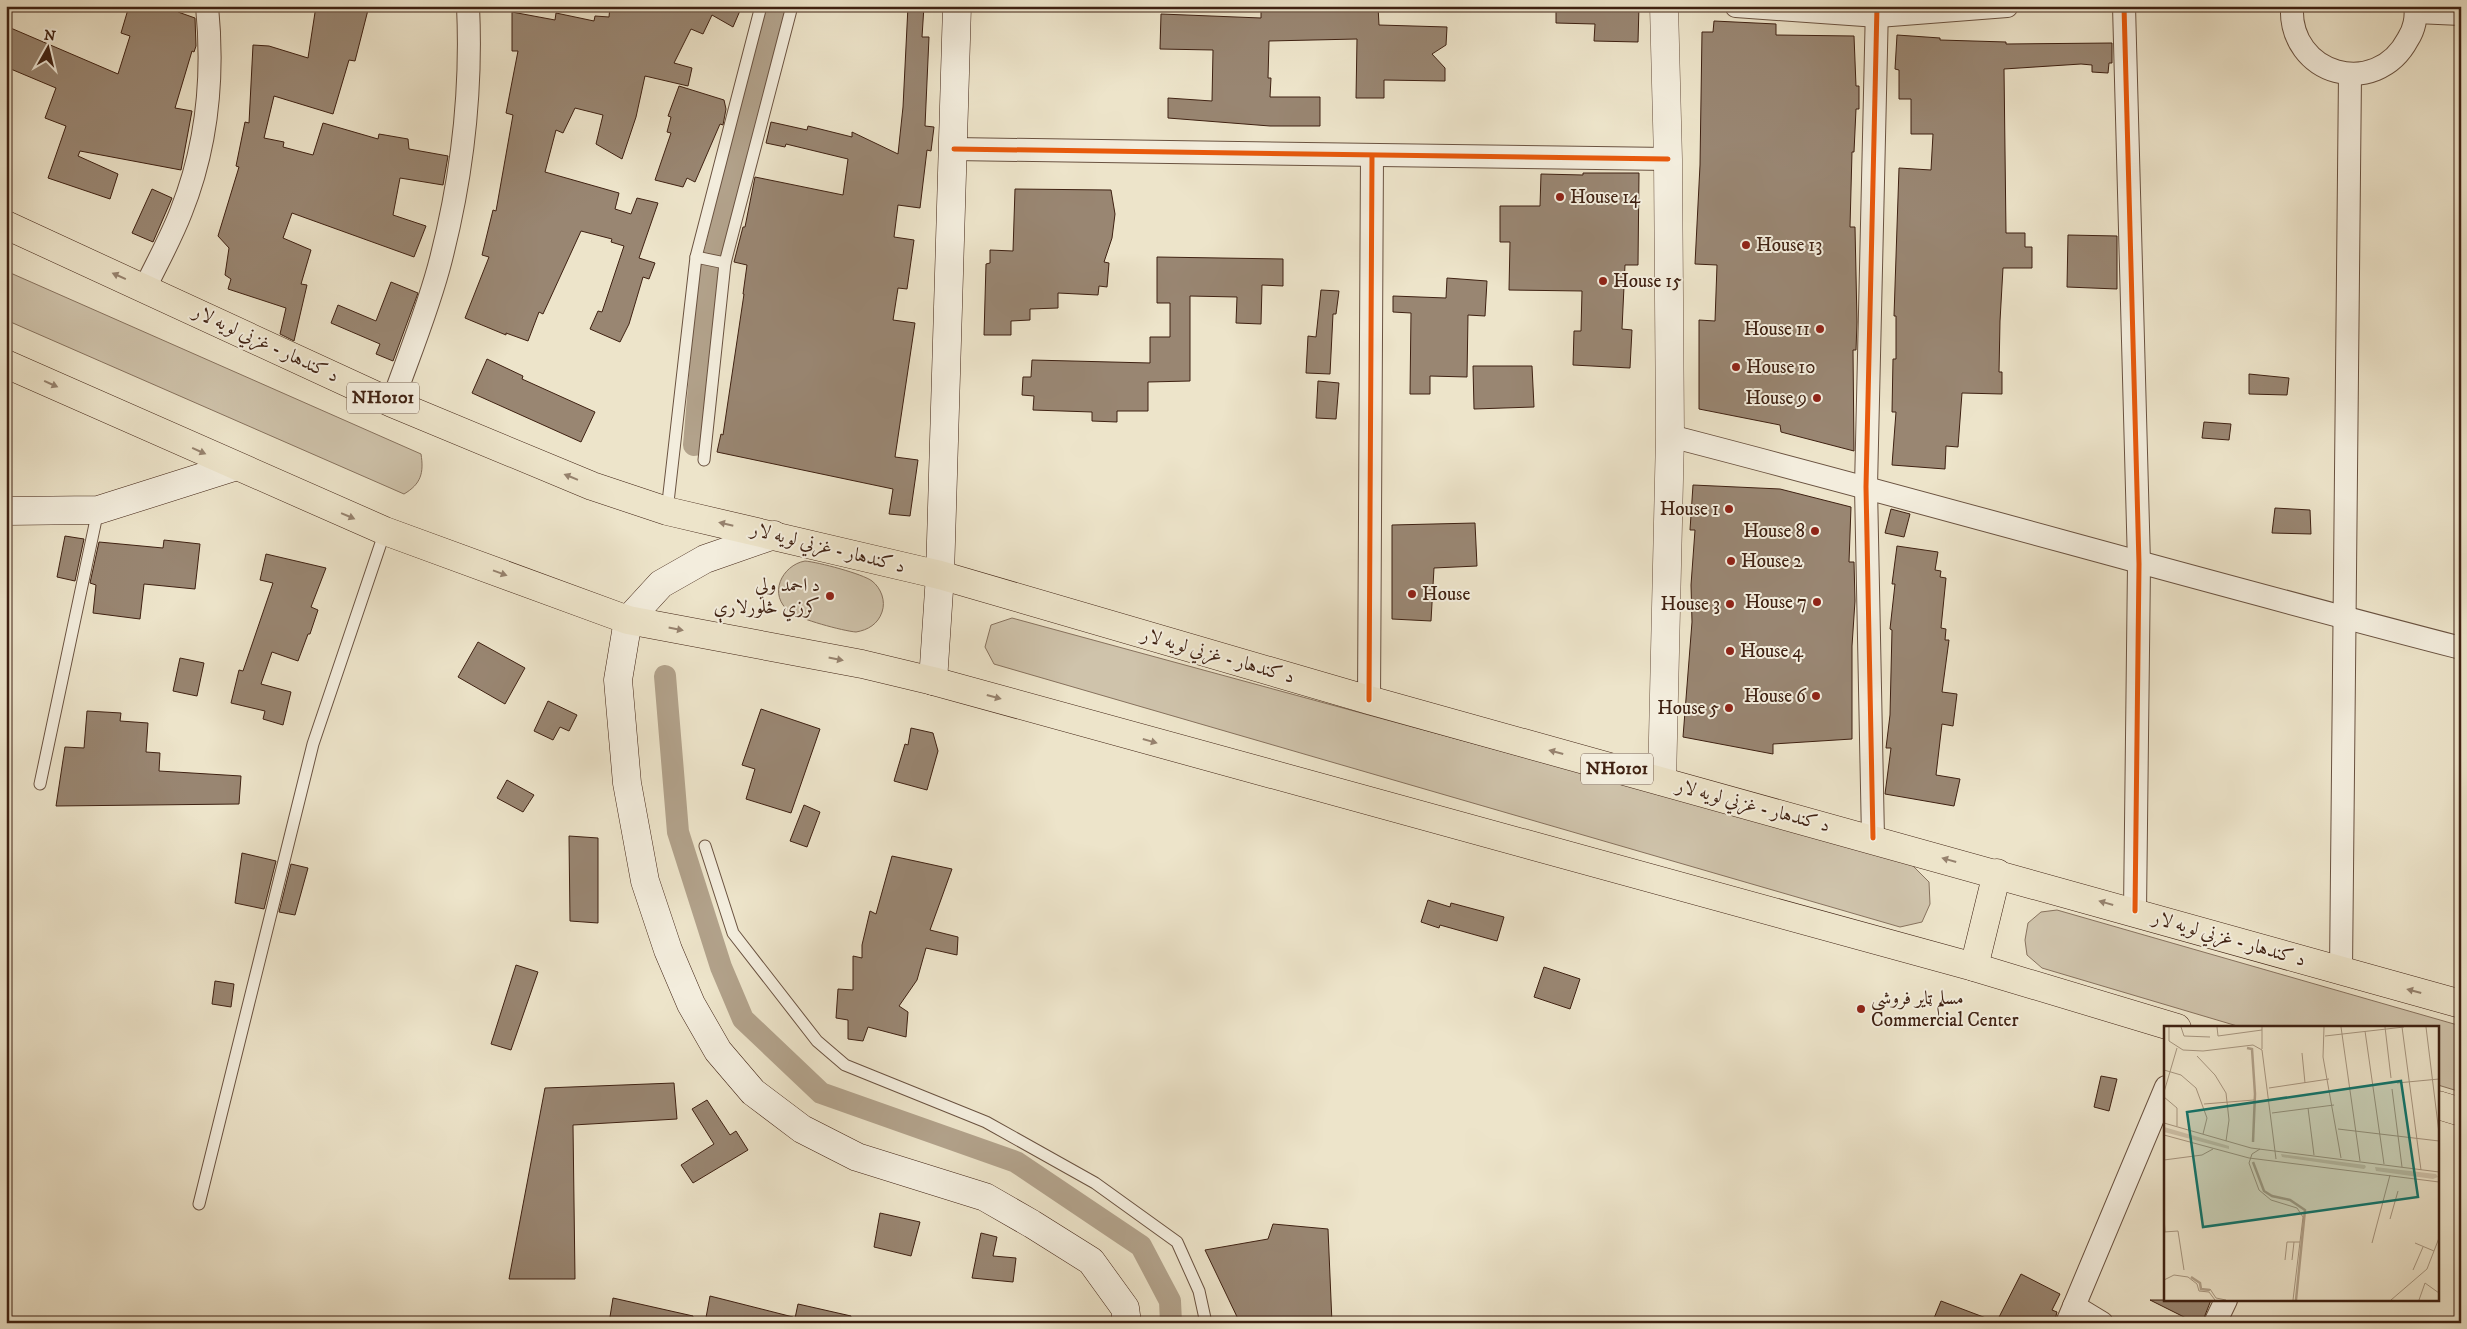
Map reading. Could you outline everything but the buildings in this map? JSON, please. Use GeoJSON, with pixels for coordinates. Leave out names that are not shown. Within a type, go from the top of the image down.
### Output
{"type":"FeatureCollection","features":[{"type":"Feature","properties":{"kind":"highway","name":"د کندهار - غزني لويه لار"},"geometry":{"type":"LineString","coordinates":[[6,225],[392,403],[592,486],[667,511],[774,534],[940,576],[1369,700],[1873,838],[2461,1004]]}},
{"type":"Feature","properties":{"kind":"highway"},"geometry":{"type":"LineString","coordinates":[[6,364],[234,467],[385,532],[628,620],[862,664],[933,681],[1974,967],[2170,1026]]}},
{"type":"Feature","properties":{"kind":"highway"},"geometry":{"type":"LineString","coordinates":[[1974,967],[1997,873]]}},
{"type":"Feature","properties":{"kind":"highway"},"geometry":{"type":"LineString","coordinates":[[2440,1106],[2461,1112]]}},
{"type":"Feature","properties":{"kind":"main road"},"geometry":{"type":"LineString","coordinates":[[933,681],[940,576],[957,6]]}},
{"type":"Feature","properties":{"kind":"main road"},"geometry":{"type":"LineString","coordinates":[[1662,781],[1670,436],[1668,159],[1664,6]]}},
{"type":"Feature","properties":{"kind":"main road"},"geometry":{"type":"LineString","coordinates":[[6,511],[98,510],[234,467]]}},
{"type":"Feature","properties":{"kind":"main road"},"geometry":{"type":"LineString","coordinates":[[774,534],[704,559],[661,584],[628,620],[618,680],[627,783],[645,881],[668,950],[683,986],[718,1051],[753,1092],[802,1129],[857,1157],[985,1197],[1091,1261],[1125,1308],[1127,1323]]}},
{"type":"Feature","properties":{"kind":"street"},"geometry":{"type":"LineString","coordinates":[[145,288],[181,212],[200,156],[209,100],[207,6]]}},
{"type":"Feature","properties":{"kind":"street"},"geometry":{"type":"LineString","coordinates":[[392,403],[441,259],[460,165],[470,54],[468,6]]}},
{"type":"Feature","properties":{"kind":"street"},"geometry":{"type":"LineString","coordinates":[[1736,6],[1878,11],[2006,6]]}},
{"type":"Feature","properties":{"kind":"street"},"geometry":{"type":"LineString","coordinates":[[2124,6],[2139,564],[2135,912]]}},
{"type":"Feature","properties":{"kind":"street"},"geometry":{"type":"LineString","coordinates":[[2292,6],[2291,19],[2296,36],[2304,51],[2317,63],[2333,71],[2350,74],[2370,72],[2388,63],[2403,50],[2412,32],[2415,9],[2461,14]]}},
{"type":"Feature","properties":{"kind":"street"},"geometry":{"type":"LineString","coordinates":[[1873,838],[1866,487],[1878,11]]}},
{"type":"Feature","properties":{"kind":"street"},"geometry":{"type":"LineString","coordinates":[[2341,971],[2343,618],[2350,74]]}},
{"type":"Feature","properties":{"kind":"street"},"geometry":{"type":"LineString","coordinates":[[954,149],[1668,159]]}},
{"type":"Feature","properties":{"kind":"street"},"geometry":{"type":"LineString","coordinates":[[1369,700],[1372,156]]}},
{"type":"Feature","properties":{"kind":"street"},"geometry":{"type":"LineString","coordinates":[[1670,436],[1866,487],[2139,564],[2461,648]]}},
{"type":"Feature","properties":{"kind":"street"},"geometry":{"type":"LineString","coordinates":[[2102,1323],[2070,1314],[2164,1093]]}},
{"type":"Feature","properties":{"kind":"street"},"geometry":{"type":"LineString","coordinates":[[2215,1323],[2225,1302]]}},
{"type":"Feature","properties":{"kind":"lane"},"geometry":{"type":"LineString","coordinates":[[667,511],[696,257],[761,6]]}},
{"type":"Feature","properties":{"kind":"lane"},"geometry":{"type":"LineString","coordinates":[[704,460],[725,263],[792,6]]}},
{"type":"Feature","properties":{"kind":"lane"},"geometry":{"type":"LineString","coordinates":[[696,257],[725,263]]}},
{"type":"Feature","properties":{"kind":"lane"},"geometry":{"type":"LineString","coordinates":[[40,784],[98,510]]}},
{"type":"Feature","properties":{"kind":"lane"},"geometry":{"type":"LineString","coordinates":[[199,1204],[313,744],[385,532]]}},
{"type":"Feature","properties":{"kind":"lane"},"geometry":{"type":"LineString","coordinates":[[705,846],[733,933],[817,1041],[845,1065],[986,1122],[1095,1183],[1177,1242],[1199,1291],[1206,1323]]}},
{"type":"Feature","properties":{"kind":"shaded area"},"geometry":{"type":"Polygon","coordinates":[[[6,271],[421,454],[422,467],[418,482],[404,494],[6,320],[6,271]]]}},
{"type":"Feature","properties":{"kind":"shaded area"},"geometry":{"type":"Polygon","coordinates":[[[805,561],[840,569],[872,581],[880,591],[883,599],[883,608],[878,620],[865,630],[856,632],[802,618],[790,612],[783,605],[779,597],[780,582],[790,568],[805,561]]]}},
{"type":"Feature","properties":{"kind":"shaded area"},"geometry":{"type":"Polygon","coordinates":[[[1012,618],[1909,862],[1929,882],[1930,904],[1922,922],[1900,927],[994,664],[985,647],[991,625],[1012,618]]]}},
{"type":"Feature","properties":{"kind":"shaded area"},"geometry":{"type":"Polygon","coordinates":[[[2057,910],[2461,1026],[2461,1092],[2440,1086],[2440,1026],[2237,1026],[2042,968],[2027,955],[2025,940],[2028,923],[2041,912],[2057,910]]]}},
{"type":"Feature","properties":{"kind":"waterway"},"geometry":{"type":"LineString","coordinates":[[694,445],[708,281],[776,6]]}},
{"type":"Feature","properties":{"kind":"waterway"},"geometry":{"type":"LineString","coordinates":[[665,676],[678,832],[721,967],[743,1019],[821,1093],[1016,1162],[1141,1246],[1170,1301],[1171,1323]]}},
{"type":"Feature","properties":{"kind":"cycle path"},"geometry":{"type":"LineString","coordinates":[[1873,838],[1866,487],[1877,6]]}},
{"type":"Feature","properties":{"kind":"cycle path"},"geometry":{"type":"LineString","coordinates":[[2124,6],[2139,564],[2135,911]]}},
{"type":"Feature","properties":{"kind":"cycle path"},"geometry":{"type":"LineString","coordinates":[[954,149],[1668,159]]}},
{"type":"Feature","properties":{"kind":"cycle path"},"geometry":{"type":"LineString","coordinates":[[1369,700],[1372,156]]}},
{"type":"Feature","properties":{"kind":"place","name":"House 14"},"geometry":{"type":"Point","coordinates":[1560,197]}},
{"type":"Feature","properties":{"kind":"place","name":"House 13"},"geometry":{"type":"Point","coordinates":[1746,245]}},
{"type":"Feature","properties":{"kind":"place","name":"House 15"},"geometry":{"type":"Point","coordinates":[1603,281]}},
{"type":"Feature","properties":{"kind":"place","name":"House 11"},"geometry":{"type":"Point","coordinates":[1820,329]}},
{"type":"Feature","properties":{"kind":"place","name":"House 10"},"geometry":{"type":"Point","coordinates":[1736,367]}},
{"type":"Feature","properties":{"kind":"place","name":"House 9"},"geometry":{"type":"Point","coordinates":[1817,398]}},
{"type":"Feature","properties":{"kind":"place","name":"House 1"},"geometry":{"type":"Point","coordinates":[1729,509]}},
{"type":"Feature","properties":{"kind":"place","name":"House 8"},"geometry":{"type":"Point","coordinates":[1815,531]}},
{"type":"Feature","properties":{"kind":"place","name":"House 2"},"geometry":{"type":"Point","coordinates":[1731,561]}},
{"type":"Feature","properties":{"kind":"place","name":"House"},"geometry":{"type":"Point","coordinates":[1412,594]}},
{"type":"Feature","properties":{"kind":"place","name":"د احمد ولي کرزي څلورلارې"},"geometry":{"type":"Point","coordinates":[830,596]}},
{"type":"Feature","properties":{"kind":"place","name":"House 7"},"geometry":{"type":"Point","coordinates":[1817,602]}},
{"type":"Feature","properties":{"kind":"place","name":"House 3"},"geometry":{"type":"Point","coordinates":[1730,604]}},
{"type":"Feature","properties":{"kind":"place","name":"House 4"},"geometry":{"type":"Point","coordinates":[1730,651]}},
{"type":"Feature","properties":{"kind":"place","name":"House 6"},"geometry":{"type":"Point","coordinates":[1816,696]}},
{"type":"Feature","properties":{"kind":"place","name":"House 5"},"geometry":{"type":"Point","coordinates":[1729,708]}},
{"type":"Feature","properties":{"kind":"place","name":"مسلم ټایر فروشي Commercial Center"},"geometry":{"type":"Point","coordinates":[1861,1009]}}]}
